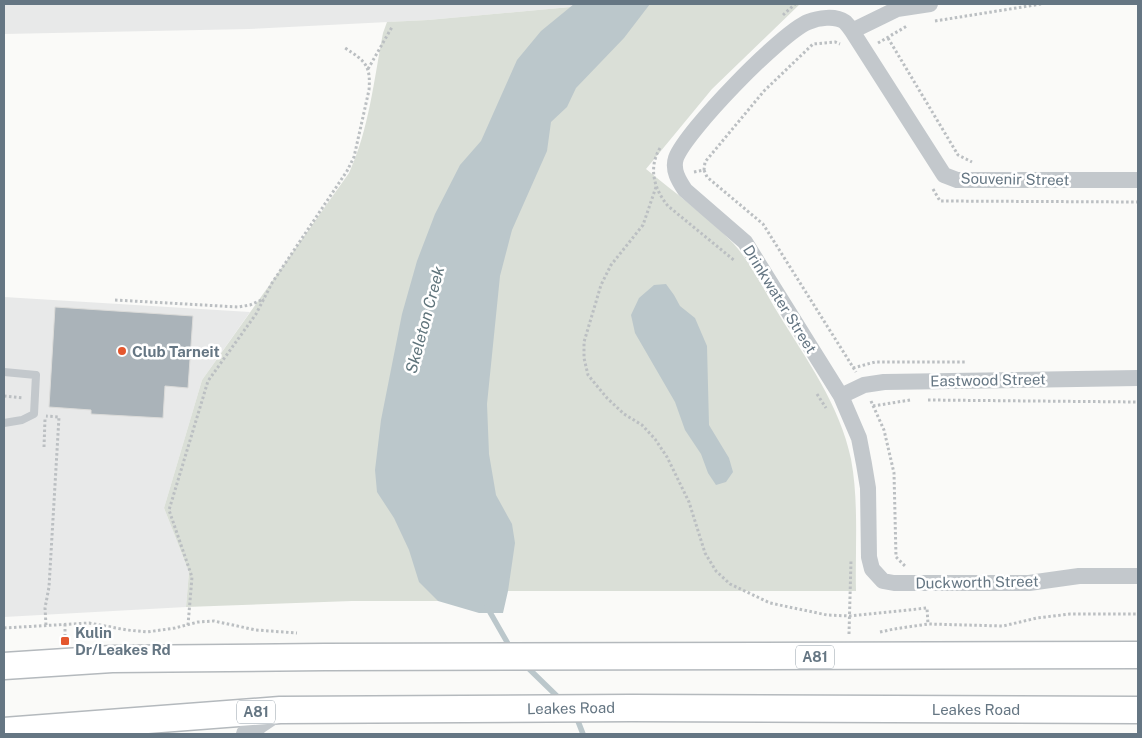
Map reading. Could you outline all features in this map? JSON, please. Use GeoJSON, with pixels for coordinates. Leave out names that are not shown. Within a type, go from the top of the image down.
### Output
{"type":"FeatureCollection","features":[{"type":"Feature","properties":{"kind":"highway","name":"A81"},"geometry":{"type":"LineString","coordinates":[[4,666],[112,659],[1138,655]]}},
{"type":"Feature","properties":{"kind":"highway","name":"Leakes Road"},"geometry":{"type":"LineString","coordinates":[[4,731],[182,726],[280,710],[631,708],[1138,710]]}},
{"type":"Feature","properties":{"kind":"street"},"geometry":{"type":"LineString","coordinates":[[676,174],[676,160],[682,148],[712,108],[799,26],[810,21],[835,18],[844,22],[852,31],[897,9],[930,4]]}},
{"type":"Feature","properties":{"kind":"street","name":"Souvenir Street"},"geometry":{"type":"LineString","coordinates":[[852,31],[944,175],[958,180],[1138,180]]}},
{"type":"Feature","properties":{"kind":"street","name":"Drinkwater Street"},"geometry":{"type":"LineString","coordinates":[[676,174],[678,181],[685,190],[745,242],[841,396],[858,438],[864,464],[868,488],[869,557],[876,576]]}},
{"type":"Feature","properties":{"kind":"street","name":"Eastwood Street"},"geometry":{"type":"LineString","coordinates":[[841,396],[864,385],[884,382],[1138,378]]}},
{"type":"Feature","properties":{"kind":"street","name":"Duckworth Street"},"geometry":{"type":"LineString","coordinates":[[876,576],[884,581],[894,583],[1029,584],[1079,576],[1138,576]]}},
{"type":"Feature","properties":{"kind":"street"},"geometry":{"type":"LineString","coordinates":[[246,734],[280,710]]}},
{"type":"Feature","properties":{"kind":"lane"},"geometry":{"type":"LineString","coordinates":[[4,372],[36,375],[34,414],[22,420],[4,423]]}},
{"type":"Feature","properties":{"kind":"path"},"geometry":{"type":"LineString","coordinates":[[931,22],[1041,4]]}},
{"type":"Feature","properties":{"kind":"path"},"geometry":{"type":"LineString","coordinates":[[654,174],[676,174],[704,170],[705,162],[764,91],[813,44],[835,42],[848,48],[854,58],[907,26],[912,25]]}},
{"type":"Feature","properties":{"kind":"path"},"geometry":{"type":"LineString","coordinates":[[368,69],[392,27]]}},
{"type":"Feature","properties":{"kind":"path"},"geometry":{"type":"LineString","coordinates":[[888,38],[958,155],[972,162],[982,162]]}},
{"type":"Feature","properties":{"kind":"path"},"geometry":{"type":"LineString","coordinates":[[188,625],[192,577],[169,510],[208,381],[265,299],[272,283],[351,164],[369,90],[368,69],[363,60],[346,48]]}},
{"type":"Feature","properties":{"kind":"path"},"geometry":{"type":"LineString","coordinates":[[656,187],[643,225],[611,265],[601,285],[587,326],[584,358],[588,375],[607,398],[624,414],[642,425],[655,439],[667,457],[689,502],[705,553],[716,571],[730,584],[777,605],[827,615],[850,616],[927,608],[928,624],[1003,626],[1037,618],[1070,614],[1138,614]]}},
{"type":"Feature","properties":{"kind":"path"},"geometry":{"type":"LineString","coordinates":[[115,300],[238,307],[265,299]]}},
{"type":"Feature","properties":{"kind":"path"},"geometry":{"type":"LineString","coordinates":[[873,406],[910,400],[1138,402]]}},
{"type":"Feature","properties":{"kind":"path"},"geometry":{"type":"LineString","coordinates":[[46,416],[59,417],[49,586],[45,608],[46,625]]}},
{"type":"Feature","properties":{"kind":"path"},"geometry":{"type":"LineString","coordinates":[[4,628],[89,623],[148,632],[214,621],[256,630],[299,633]]}},
{"type":"Feature","properties":{"kind":"path"},"geometry":{"type":"LineString","coordinates":[[65,624],[65,642]]}},
{"type":"Feature","properties":{"kind":"shaded area"},"geometry":{"type":"Polygon","coordinates":[[[4,4],[603,4],[428,20],[249,29],[4,34],[4,4]]]}},
{"type":"Feature","properties":{"kind":"shaded area"},"geometry":{"type":"Polygon","coordinates":[[[603,4],[800,4],[712,89],[646,169],[713,223],[740,251],[811,365],[830,401],[846,439],[851,459],[856,508],[856,591],[485,591],[480,601],[352,601],[186,607],[189,572],[164,508],[202,380],[349,173],[356,157],[366,122],[383,33],[387,22],[603,4]]]}},
{"type":"Feature","properties":{"kind":"shaded area"},"geometry":{"type":"Polygon","coordinates":[[[4,297],[250,312],[202,380],[164,508],[189,572],[186,607],[4,617],[4,297]]]}},
{"type":"Feature","properties":{"kind":"water"},"geometry":{"type":"Polygon","coordinates":[[[574,4],[650,4],[624,38],[576,88],[567,107],[551,122],[547,151],[512,230],[500,276],[487,404],[489,454],[496,495],[512,524],[515,543],[503,613],[479,613],[438,601],[419,582],[409,550],[394,518],[377,492],[375,470],[381,420],[402,314],[417,261],[435,214],[460,165],[481,141],[517,60],[541,31],[574,4]]]}},
{"type":"Feature","properties":{"kind":"water"},"geometry":{"type":"Polygon","coordinates":[[[666,284],[680,306],[695,318],[707,346],[709,425],[729,458],[733,472],[726,482],[716,485],[708,473],[701,454],[685,430],[675,402],[635,333],[631,315],[639,298],[654,285],[666,284]]]}},
{"type":"Feature","properties":{"kind":"building","name":"Club Tarneit"},"geometry":{"type":"Polygon","coordinates":[[[55,307],[193,316],[188,388],[165,386],[163,418],[91,414],[91,410],[49,407],[55,307]]]}},
{"type":"Feature","properties":{"kind":"waterway","name":"Skeleton Creek"},"geometry":{"type":"LineString","coordinates":[[487,607],[511,649]]}},
{"type":"Feature","properties":{"kind":"waterway","name":"Skeleton Creek"},"geometry":{"type":"LineString","coordinates":[[525,665],[561,700]]}},
{"type":"Feature","properties":{"kind":"waterway","name":"Skeleton Creek"},"geometry":{"type":"LineString","coordinates":[[576,716],[583,734]]}},
{"type":"Feature","properties":{"kind":"place","name":"Club Tarneit"},"geometry":{"type":"Point","coordinates":[122,351]}},
{"type":"Feature","properties":{"kind":"place","name":"Kulin Dr/Leakes Rd"},"geometry":{"type":"Point","coordinates":[65,641]}}]}
